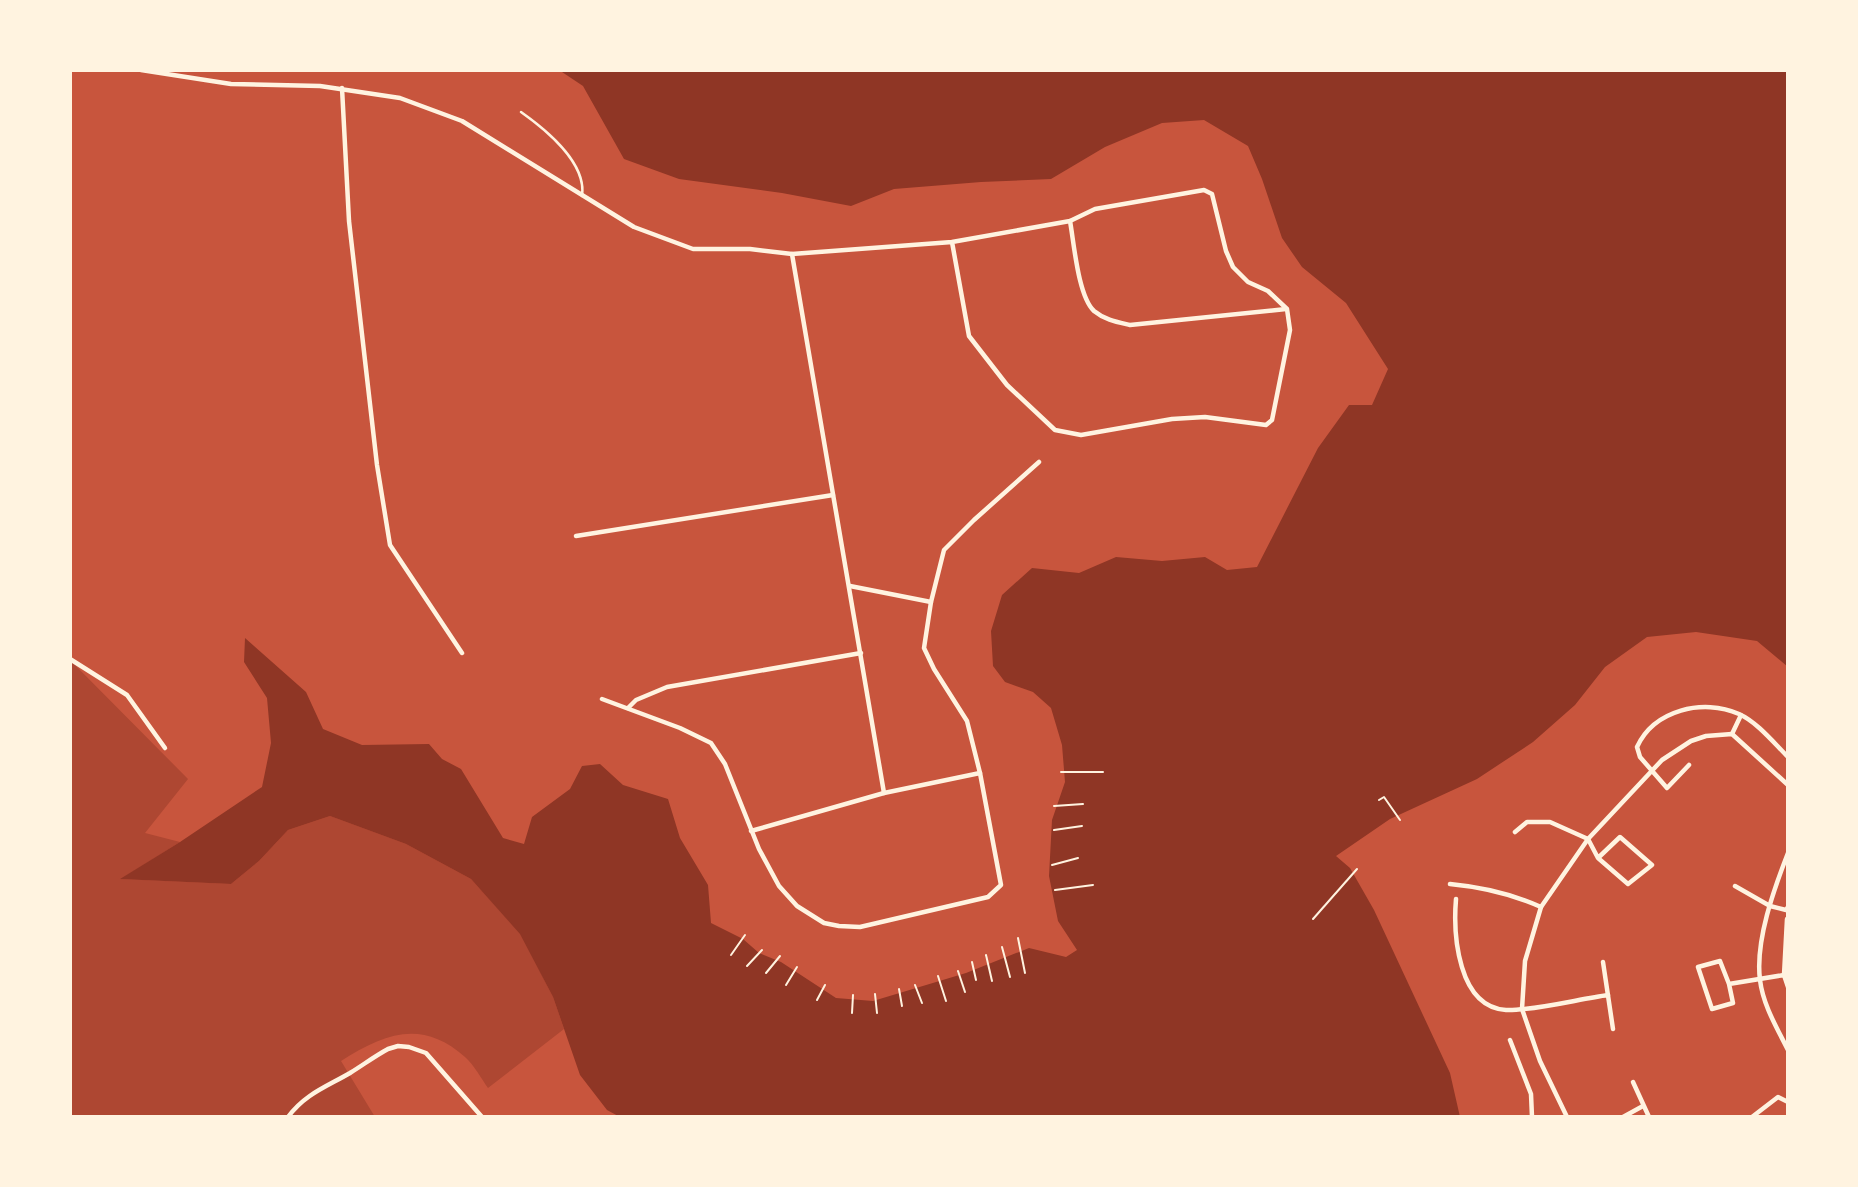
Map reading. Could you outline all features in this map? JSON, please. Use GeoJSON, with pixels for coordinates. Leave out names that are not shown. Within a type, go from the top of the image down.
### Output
{"type":"FeatureCollection","features":[{"type":"Feature","properties":{"kind":"street"},"geometry":{"type":"LineString","coordinates":[[141,70],[231,84],[342,88],[400,98],[462,121],[634,227],[693,249],[750,249],[792,254],[952,242],[1070,221],[1095,209],[1204,190],[1212,194],[1226,251],[1233,267],[1248,282],[1268,291],[1287,309],[1290,330],[1272,420],[1266,425],[1205,417],[1171,419],[1081,435],[1055,430],[1007,385],[969,336],[952,242]]}},
{"type":"Feature","properties":{"kind":"street"},"geometry":{"type":"LineString","coordinates":[[342,88],[349,221],[377,465],[390,545],[463,653]]}},
{"type":"Feature","properties":{"kind":"street"},"geometry":{"type":"LineString","coordinates":[[1070,221],[1082,286],[1092,309],[1108,320],[1130,325],[1287,309]]}},
{"type":"Feature","properties":{"kind":"street"},"geometry":{"type":"LineString","coordinates":[[792,254],[884,793]]}},
{"type":"Feature","properties":{"kind":"street"},"geometry":{"type":"LineString","coordinates":[[602,699],[680,728],[711,743],[725,764],[751,831],[779,886],[797,906],[824,923],[860,927],[988,897],[1001,885],[980,773],[967,721],[924,648],[931,602],[944,550],[1039,462]]}},
{"type":"Feature","properties":{"kind":"street"},"geometry":{"type":"LineString","coordinates":[[576,536],[833,495]]}},
{"type":"Feature","properties":{"kind":"street"},"geometry":{"type":"LineString","coordinates":[[850,586],[931,602]]}},
{"type":"Feature","properties":{"kind":"street"},"geometry":{"type":"LineString","coordinates":[[628,708],[636,700],[667,687],[861,653]]}},
{"type":"Feature","properties":{"kind":"street"},"geometry":{"type":"LineString","coordinates":[[70,659],[127,695],[164,748]]}},
{"type":"Feature","properties":{"kind":"street"},"geometry":{"type":"LineString","coordinates":[[1689,765],[1667,788],[1640,757],[1637,747],[1651,726],[1674,712],[1712,707],[1741,715],[1788,757]]}},
{"type":"Feature","properties":{"kind":"street"},"geometry":{"type":"LineString","coordinates":[[1732,734],[1741,715]]}},
{"type":"Feature","properties":{"kind":"street"},"geometry":{"type":"LineString","coordinates":[[1567,1117],[1540,1061],[1522,1009],[1525,961],[1541,907],[1588,839],[1662,760],[1691,741],[1706,736],[1732,734],[1788,785]]}},
{"type":"Feature","properties":{"kind":"street"},"geometry":{"type":"LineString","coordinates":[[751,831],[884,793],[980,773]]}},
{"type":"Feature","properties":{"kind":"street"},"geometry":{"type":"LineString","coordinates":[[1515,832],[1527,822],[1550,822],[1588,839],[1598,858],[1628,884],[1652,865],[1620,837],[1598,858]]}},
{"type":"Feature","properties":{"kind":"street"},"geometry":{"type":"LineString","coordinates":[[1788,853],[1763,930],[1759,979],[1767,1008],[1788,1050]]}},
{"type":"Feature","properties":{"kind":"street"},"geometry":{"type":"LineString","coordinates":[[1450,884],[1475,886],[1519,897],[1541,907]]}},
{"type":"Feature","properties":{"kind":"street"},"geometry":{"type":"LineString","coordinates":[[1735,886],[1770,906],[1786,910],[1788,907]]}},
{"type":"Feature","properties":{"kind":"street"},"geometry":{"type":"LineString","coordinates":[[1456,899],[1458,957],[1466,979],[1483,1003],[1504,1010],[1522,1009],[1608,995]]}},
{"type":"Feature","properties":{"kind":"street"},"geometry":{"type":"LineString","coordinates":[[1787,919],[1784,975],[1788,988]]}},
{"type":"Feature","properties":{"kind":"street"},"geometry":{"type":"LineString","coordinates":[[1720,961],[1729,984],[1733,1003],[1712,1009],[1698,967],[1720,961]]}},
{"type":"Feature","properties":{"kind":"street"},"geometry":{"type":"LineString","coordinates":[[1603,962],[1612,1029]]}},
{"type":"Feature","properties":{"kind":"street"},"geometry":{"type":"LineString","coordinates":[[1729,984],[1784,975]]}},
{"type":"Feature","properties":{"kind":"street"},"geometry":{"type":"LineString","coordinates":[[1510,1040],[1531,1094],[1532,1117]]}},
{"type":"Feature","properties":{"kind":"street"},"geometry":{"type":"LineString","coordinates":[[288,1117],[298,1103],[313,1091],[334,1083],[374,1056],[398,1046],[426,1053],[482,1117]]}},
{"type":"Feature","properties":{"kind":"street"},"geometry":{"type":"LineString","coordinates":[[1633,1082],[1649,1117]]}},
{"type":"Feature","properties":{"kind":"street"},"geometry":{"type":"LineString","coordinates":[[1752,1117],[1778,1097],[1788,1102]]}},
{"type":"Feature","properties":{"kind":"street"},"geometry":{"type":"LineString","coordinates":[[1623,1117],[1644,1105]]}},
{"type":"Feature","properties":{"kind":"lane"},"geometry":{"type":"LineString","coordinates":[[520,112],[557,141],[579,172],[583,186],[582,196]]}},
{"type":"Feature","properties":{"kind":"path"},"geometry":{"type":"LineString","coordinates":[[1061,772],[1103,772]]}},
{"type":"Feature","properties":{"kind":"path"},"geometry":{"type":"LineString","coordinates":[[1379,800],[1384,797],[1400,820]]}},
{"type":"Feature","properties":{"kind":"path"},"geometry":{"type":"LineString","coordinates":[[1054,806],[1083,804]]}},
{"type":"Feature","properties":{"kind":"path"},"geometry":{"type":"LineString","coordinates":[[1054,830],[1082,825]]}},
{"type":"Feature","properties":{"kind":"path"},"geometry":{"type":"LineString","coordinates":[[1052,864],[1078,858]]}},
{"type":"Feature","properties":{"kind":"path"},"geometry":{"type":"LineString","coordinates":[[1313,919],[1357,869]]}},
{"type":"Feature","properties":{"kind":"path"},"geometry":{"type":"LineString","coordinates":[[1055,890],[1093,885]]}},
{"type":"Feature","properties":{"kind":"path"},"geometry":{"type":"LineString","coordinates":[[731,955],[745,935]]}},
{"type":"Feature","properties":{"kind":"path"},"geometry":{"type":"LineString","coordinates":[[1018,938],[1025,973]]}},
{"type":"Feature","properties":{"kind":"path"},"geometry":{"type":"LineString","coordinates":[[1002,947],[1010,977]]}},
{"type":"Feature","properties":{"kind":"path"},"geometry":{"type":"LineString","coordinates":[[747,966],[762,950]]}},
{"type":"Feature","properties":{"kind":"path"},"geometry":{"type":"LineString","coordinates":[[986,955],[992,981]]}},
{"type":"Feature","properties":{"kind":"path"},"geometry":{"type":"LineString","coordinates":[[766,973],[780,956]]}},
{"type":"Feature","properties":{"kind":"path"},"geometry":{"type":"LineString","coordinates":[[972,962],[976,980]]}},
{"type":"Feature","properties":{"kind":"path"},"geometry":{"type":"LineString","coordinates":[[786,985],[797,967]]}},
{"type":"Feature","properties":{"kind":"path"},"geometry":{"type":"LineString","coordinates":[[958,971],[965,992]]}},
{"type":"Feature","properties":{"kind":"path"},"geometry":{"type":"LineString","coordinates":[[938,976],[946,1002]]}},
{"type":"Feature","properties":{"kind":"path"},"geometry":{"type":"LineString","coordinates":[[817,1000],[825,985]]}},
{"type":"Feature","properties":{"kind":"path"},"geometry":{"type":"LineString","coordinates":[[915,985],[922,1003]]}},
{"type":"Feature","properties":{"kind":"path"},"geometry":{"type":"LineString","coordinates":[[899,989],[902,1006]]}},
{"type":"Feature","properties":{"kind":"path"},"geometry":{"type":"LineString","coordinates":[[875,994],[877,1013]]}},
{"type":"Feature","properties":{"kind":"path"},"geometry":{"type":"LineString","coordinates":[[852,1013],[853,995]]}},
{"type":"Feature","properties":{"kind":"shaded area"},"geometry":{"type":"Polygon","coordinates":[[[559,70],[1788,70],[1788,667],[1757,641],[1696,632],[1647,637],[1605,667],[1575,705],[1533,742],[1477,779],[1390,819],[1336,856],[1350,868],[1374,910],[1450,1073],[1460,1117],[620,1117],[607,1110],[580,1075],[553,997],[520,934],[471,879],[406,844],[330,816],[288,830],[259,861],[231,884],[120,879],[262,787],[271,743],[267,698],[244,662],[245,638],[306,692],[323,729],[362,745],[429,744],[442,759],[461,769],[503,838],[524,844],[532,817],[570,789],[582,766],[600,764],[623,785],[668,799],[680,838],[708,885],[711,923],[743,939],[759,953],[781,962],[836,998],[873,1001],[966,973],[1029,948],[1066,957],[1077,950],[1058,921],[1049,876],[1052,820],[1065,782],[1062,745],[1051,708],[1033,692],[1005,682],[993,666],[991,631],[1002,595],[1032,568],[1079,573],[1116,557],[1162,561],[1205,557],[1227,570],[1257,567],[1318,448],[1349,405],[1372,405],[1388,369],[1346,303],[1302,267],[1282,238],[1248,146],[1204,120],[1162,123],[1105,147],[1051,179],[894,189],[851,206],[782,193],[679,179],[624,159],[583,86],[559,70]]]}},
{"type":"Feature","properties":{"kind":"shaded area"},"geometry":{"type":"Polygon","coordinates":[[[70,660],[188,779],[145,833],[180,842],[121,879],[231,884],[259,861],[288,830],[330,816],[406,844],[471,879],[521,934],[553,997],[564,1029],[488,1088],[465,1057],[434,1038],[403,1034],[373,1043],[341,1061],[375,1117],[70,1117],[70,660]]]}}]}
